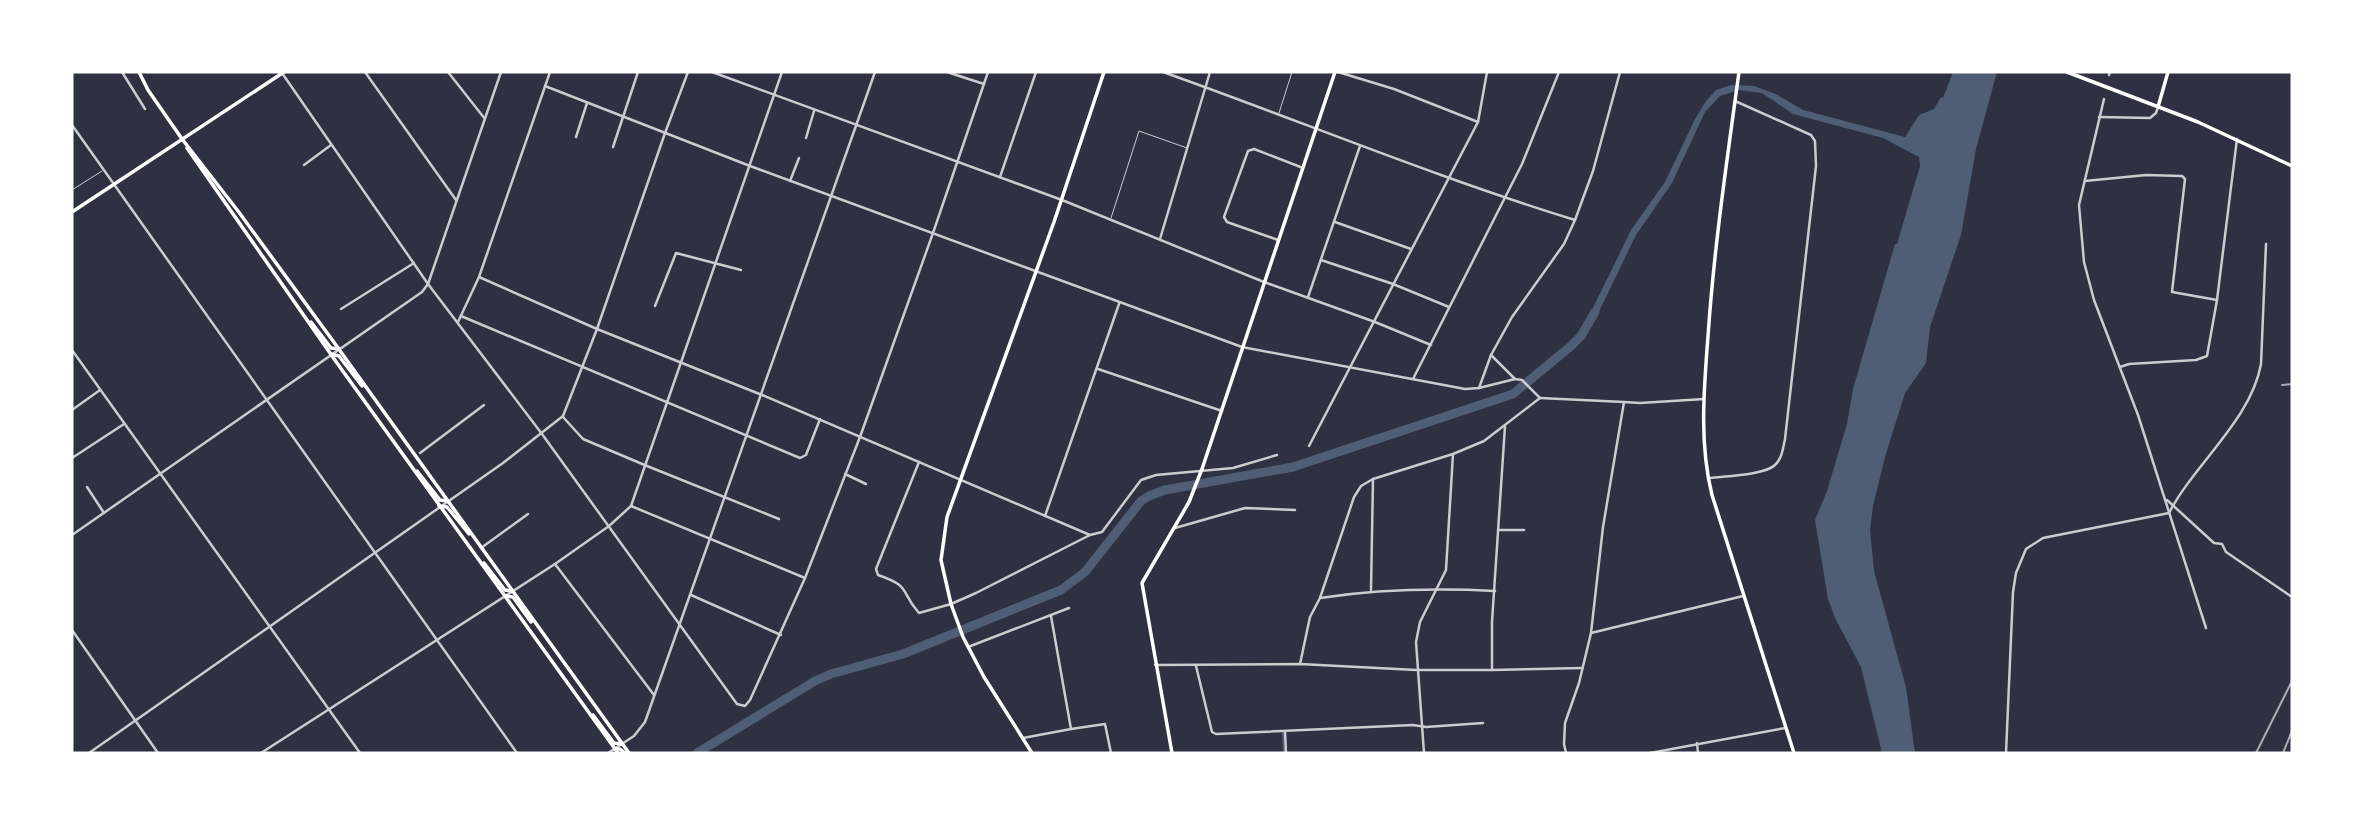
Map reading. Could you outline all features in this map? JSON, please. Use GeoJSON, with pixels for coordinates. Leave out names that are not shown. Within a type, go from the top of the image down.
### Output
{"type":"FeatureCollection","features":[{"type":"Feature","properties":{"kind":"main road"},"geometry":{"type":"LineString","coordinates":[[139,72],[197,165],[439,506],[616,751],[620,749],[627,753]]}},
{"type":"Feature","properties":{"kind":"main road"},"geometry":{"type":"LineString","coordinates":[[72,212],[283,72]]}},
{"type":"Feature","properties":{"kind":"main road"},"geometry":{"type":"LineString","coordinates":[[1032,753],[963,637],[951,604],[941,560],[947,517],[1062,200],[1104,72]]}},
{"type":"Feature","properties":{"kind":"main road"},"geometry":{"type":"LineString","coordinates":[[1172,753],[1141,586],[1148,569],[1175,528],[1202,469],[1336,72]]}},
{"type":"Feature","properties":{"kind":"main road"},"geometry":{"type":"LineString","coordinates":[[1739,72],[1711,296],[1704,399],[1704,456],[1743,596],[1794,753]]}},
{"type":"Feature","properties":{"kind":"main road"},"geometry":{"type":"LineString","coordinates":[[2067,72],[2237,139],[2292,166]]}},
{"type":"Feature","properties":{"kind":"main road"},"geometry":{"type":"LineString","coordinates":[[2158,107],[2168,72]]}},
{"type":"Feature","properties":{"kind":"main road"},"geometry":{"type":"LineString","coordinates":[[181,139],[216,182],[339,349],[627,753]]}},
{"type":"Feature","properties":{"kind":"main road"},"geometry":{"type":"LineString","coordinates":[[302,313],[331,348],[339,349]]}},
{"type":"Feature","properties":{"kind":"main road"},"geometry":{"type":"LineString","coordinates":[[331,354],[339,356],[371,394]]}},
{"type":"Feature","properties":{"kind":"main road"},"geometry":{"type":"LineString","coordinates":[[409,462],[440,500],[447,500]]}},
{"type":"Feature","properties":{"kind":"main road"},"geometry":{"type":"LineString","coordinates":[[439,506],[447,507],[464,530],[478,543]]}},
{"type":"Feature","properties":{"kind":"main road"},"geometry":{"type":"LineString","coordinates":[[473,551],[505,590],[513,591]]}},
{"type":"Feature","properties":{"kind":"main road"},"geometry":{"type":"LineString","coordinates":[[505,596],[513,597],[544,636]]}},
{"type":"Feature","properties":{"kind":"main road"},"geometry":{"type":"LineString","coordinates":[[582,703],[614,743],[621,744]]}},
{"type":"Feature","properties":{"kind":"street"},"geometry":{"type":"LineString","coordinates":[[122,72],[145,108]]}},
{"type":"Feature","properties":{"kind":"street"},"geometry":{"type":"LineString","coordinates":[[283,72],[428,284],[542,433],[679,627],[741,706],[748,704],[781,635],[860,437],[988,72]]}},
{"type":"Feature","properties":{"kind":"street"},"geometry":{"type":"LineString","coordinates":[[365,72],[456,200]]}},
{"type":"Feature","properties":{"kind":"street"},"geometry":{"type":"LineString","coordinates":[[448,72],[485,119]]}},
{"type":"Feature","properties":{"kind":"street"},"geometry":{"type":"LineString","coordinates":[[72,536],[412,300],[428,284],[501,72]]}},
{"type":"Feature","properties":{"kind":"street"},"geometry":{"type":"LineString","coordinates":[[458,322],[479,277],[550,72]]}},
{"type":"Feature","properties":{"kind":"street"},"geometry":{"type":"LineString","coordinates":[[613,147],[638,72]]}},
{"type":"Feature","properties":{"kind":"street"},"geometry":{"type":"LineString","coordinates":[[89,753],[563,416],[597,329],[664,133],[688,72]]}},
{"type":"Feature","properties":{"kind":"street"},"geometry":{"type":"LineString","coordinates":[[712,72],[1062,200],[1264,282],[1375,321],[1431,345]]}},
{"type":"Feature","properties":{"kind":"street"},"geometry":{"type":"LineString","coordinates":[[261,753],[555,564],[609,526],[631,506],[782,72]]}},
{"type":"Feature","properties":{"kind":"street"},"geometry":{"type":"LineString","coordinates":[[608,753],[616,751],[621,744],[641,730],[654,697],[874,72]]}},
{"type":"Feature","properties":{"kind":"street"},"geometry":{"type":"LineString","coordinates":[[947,72],[984,84]]}},
{"type":"Feature","properties":{"kind":"street"},"geometry":{"type":"LineString","coordinates":[[1000,177],[1036,72]]}},
{"type":"Feature","properties":{"kind":"street"},"geometry":{"type":"LineString","coordinates":[[1163,72],[1504,198],[1575,220]]}},
{"type":"Feature","properties":{"kind":"street"},"geometry":{"type":"LineString","coordinates":[[1160,240],[1210,72]]}},
{"type":"Feature","properties":{"kind":"street"},"geometry":{"type":"LineString","coordinates":[[1336,72],[1394,89],[1478,121]]}},
{"type":"Feature","properties":{"kind":"street"},"geometry":{"type":"LineString","coordinates":[[1309,446],[1478,121],[1487,72]]}},
{"type":"Feature","properties":{"kind":"street"},"geometry":{"type":"LineString","coordinates":[[1413,379],[1522,164],[1559,72]]}},
{"type":"Feature","properties":{"kind":"street"},"geometry":{"type":"LineString","coordinates":[[1479,388],[1491,355],[1512,317],[1564,244],[1575,220],[1620,72]]}},
{"type":"Feature","properties":{"kind":"street"},"geometry":{"type":"LineString","coordinates":[[545,86],[790,181],[1242,347],[1465,389],[1522,380],[1540,398]]}},
{"type":"Feature","properties":{"kind":"street"},"geometry":{"type":"LineString","coordinates":[[2104,99],[2079,205],[2084,262],[2094,300],[2138,415],[2206,628]]}},
{"type":"Feature","properties":{"kind":"street"},"geometry":{"type":"LineString","coordinates":[[1708,478],[1766,471],[1775,466],[1781,457],[1816,166],[1815,141],[1811,135],[1735,101]]}},
{"type":"Feature","properties":{"kind":"street"},"geometry":{"type":"LineString","coordinates":[[576,137],[587,103]]}},
{"type":"Feature","properties":{"kind":"street"},"geometry":{"type":"LineString","coordinates":[[2099,117],[2150,118],[2158,107]]}},
{"type":"Feature","properties":{"kind":"street"},"geometry":{"type":"LineString","coordinates":[[806,138],[814,111]]}},
{"type":"Feature","properties":{"kind":"street"},"geometry":{"type":"LineString","coordinates":[[72,125],[517,753]]}},
{"type":"Feature","properties":{"kind":"street"},"geometry":{"type":"LineString","coordinates":[[2120,367],[2129,364],[2196,360],[2207,356],[2217,300],[2237,139]]}},
{"type":"Feature","properties":{"kind":"street"},"geometry":{"type":"LineString","coordinates":[[304,165],[331,145]]}},
{"type":"Feature","properties":{"kind":"street"},"geometry":{"type":"LineString","coordinates":[[1308,297],[1360,146]]}},
{"type":"Feature","properties":{"kind":"street"},"geometry":{"type":"LineString","coordinates":[[1278,240],[1227,222],[1224,217],[1248,150],[1254,149],[1303,168]]}},
{"type":"Feature","properties":{"kind":"street"},"geometry":{"type":"LineString","coordinates":[[790,181],[799,158]]}},
{"type":"Feature","properties":{"kind":"street"},"geometry":{"type":"LineString","coordinates":[[2085,181],[2146,175],[2182,176],[2185,179],[2172,292],[2217,300]]}},
{"type":"Feature","properties":{"kind":"street"},"geometry":{"type":"LineString","coordinates":[[1334,222],[1411,249]]}},
{"type":"Feature","properties":{"kind":"street"},"geometry":{"type":"LineString","coordinates":[[2006,753],[2013,592],[2016,573],[2026,549],[2042,538],[2060,533],[2169,513],[2246,404],[2256,384],[2261,365],[2266,244]]}},
{"type":"Feature","properties":{"kind":"street"},"geometry":{"type":"LineString","coordinates":[[655,306],[676,253],[741,270]]}},
{"type":"Feature","properties":{"kind":"street"},"geometry":{"type":"LineString","coordinates":[[1321,260],[1393,284],[1449,307]]}},
{"type":"Feature","properties":{"kind":"street"},"geometry":{"type":"LineString","coordinates":[[341,309],[414,263]]}},
{"type":"Feature","properties":{"kind":"street"},"geometry":{"type":"LineString","coordinates":[[479,277],[1090,535]]}},
{"type":"Feature","properties":{"kind":"street"},"geometry":{"type":"LineString","coordinates":[[1045,516],[1119,303]]}},
{"type":"Feature","properties":{"kind":"street"},"geometry":{"type":"LineString","coordinates":[[461,316],[747,437],[804,458],[820,419]]}},
{"type":"Feature","properties":{"kind":"street"},"geometry":{"type":"LineString","coordinates":[[72,350],[359,753]]}},
{"type":"Feature","properties":{"kind":"street"},"geometry":{"type":"LineString","coordinates":[[1491,355],[1515,379]]}},
{"type":"Feature","properties":{"kind":"street"},"geometry":{"type":"LineString","coordinates":[[72,362],[77,358]]}},
{"type":"Feature","properties":{"kind":"street"},"geometry":{"type":"LineString","coordinates":[[1098,369],[1222,411]]}},
{"type":"Feature","properties":{"kind":"street"},"geometry":{"type":"LineString","coordinates":[[72,410],[100,390]]}},
{"type":"Feature","properties":{"kind":"street"},"geometry":{"type":"LineString","coordinates":[[1300,664],[1310,617],[1320,597],[1354,497],[1361,486],[1373,479],[1453,454],[1484,441],[1540,398],[1624,402],[1704,399]]}},
{"type":"Feature","properties":{"kind":"street"},"geometry":{"type":"LineString","coordinates":[[1566,753],[1565,723],[1591,633],[1603,527],[1624,402]]}},
{"type":"Feature","properties":{"kind":"street"},"geometry":{"type":"LineString","coordinates":[[420,453],[484,405]]}},
{"type":"Feature","properties":{"kind":"street"},"geometry":{"type":"LineString","coordinates":[[563,416],[583,439],[779,519]]}},
{"type":"Feature","properties":{"kind":"street"},"geometry":{"type":"LineString","coordinates":[[72,458],[124,424]]}},
{"type":"Feature","properties":{"kind":"street"},"geometry":{"type":"LineString","coordinates":[[1492,670],[1492,622],[1505,426]]}},
{"type":"Feature","properties":{"kind":"street"},"geometry":{"type":"LineString","coordinates":[[1424,753],[1416,642],[1420,622],[1446,570],[1453,454]]}},
{"type":"Feature","properties":{"kind":"street"},"geometry":{"type":"LineString","coordinates":[[919,462],[876,572],[899,582],[919,613],[951,604],[1102,531],[1141,480],[1156,475],[1233,468],[1277,455]]}},
{"type":"Feature","properties":{"kind":"street"},"geometry":{"type":"LineString","coordinates":[[845,474],[866,484]]}},
{"type":"Feature","properties":{"kind":"street"},"geometry":{"type":"LineString","coordinates":[[1371,590],[1373,479]]}},
{"type":"Feature","properties":{"kind":"street"},"geometry":{"type":"LineString","coordinates":[[87,487],[104,513]]}},
{"type":"Feature","properties":{"kind":"street"},"geometry":{"type":"LineString","coordinates":[[2164,496],[2214,542],[2222,544],[2226,552],[2292,597]]}},
{"type":"Feature","properties":{"kind":"street"},"geometry":{"type":"LineString","coordinates":[[631,506],[805,578]]}},
{"type":"Feature","properties":{"kind":"street"},"geometry":{"type":"LineString","coordinates":[[1175,528],[1245,508],[1295,510]]}},
{"type":"Feature","properties":{"kind":"street"},"geometry":{"type":"LineString","coordinates":[[481,548],[528,514]]}},
{"type":"Feature","properties":{"kind":"street"},"geometry":{"type":"LineString","coordinates":[[1499,530],[1524,530]]}},
{"type":"Feature","properties":{"kind":"street"},"geometry":{"type":"LineString","coordinates":[[555,564],[654,697]]}},
{"type":"Feature","properties":{"kind":"street"},"geometry":{"type":"LineString","coordinates":[[1320,597],[1371,590],[1495,591]]}},
{"type":"Feature","properties":{"kind":"street"},"geometry":{"type":"LineString","coordinates":[[691,594],[781,635]]}},
{"type":"Feature","properties":{"kind":"street"},"geometry":{"type":"LineString","coordinates":[[1591,633],[1743,596]]}},
{"type":"Feature","properties":{"kind":"street"},"geometry":{"type":"LineString","coordinates":[[968,647],[1069,608]]}},
{"type":"Feature","properties":{"kind":"street"},"geometry":{"type":"LineString","coordinates":[[1051,616],[1071,729]]}},
{"type":"Feature","properties":{"kind":"street"},"geometry":{"type":"LineString","coordinates":[[72,630],[158,753]]}},
{"type":"Feature","properties":{"kind":"street"},"geometry":{"type":"LineString","coordinates":[[1155,665],[1300,664],[1416,670],[1583,668]]}},
{"type":"Feature","properties":{"kind":"street"},"geometry":{"type":"LineString","coordinates":[[1196,665],[1212,732],[1216,734],[1483,723]]}},
{"type":"Feature","properties":{"kind":"street"},"geometry":{"type":"LineString","coordinates":[[1023,738],[1105,724],[1111,753]]}},
{"type":"Feature","properties":{"kind":"street"},"geometry":{"type":"LineString","coordinates":[[1650,753],[1787,727]]}},
{"type":"Feature","properties":{"kind":"street"},"geometry":{"type":"LineString","coordinates":[[1285,730],[1286,753]]}},
{"type":"Feature","properties":{"kind":"street"},"geometry":{"type":"LineString","coordinates":[[1697,743],[1698,753]]}},
{"type":"Feature","properties":{"kind":"lane"},"geometry":{"type":"LineString","coordinates":[[1278,115],[1292,72]]}},
{"type":"Feature","properties":{"kind":"lane"},"geometry":{"type":"LineString","coordinates":[[1110,220],[1139,131],[1187,148]]}},
{"type":"Feature","properties":{"kind":"lane"},"geometry":{"type":"LineString","coordinates":[[72,190],[104,170]]}},
{"type":"Feature","properties":{"kind":"water"},"geometry":{"type":"Polygon","coordinates":[[[1953,72],[1997,72],[1976,149],[1961,235],[1930,327],[1926,363],[1905,393],[1873,506],[1870,530],[1874,571],[1906,687],[1915,753],[1882,753],[1861,667],[1828,599],[1815,520],[1827,491],[1847,424],[1853,389],[1920,166],[1919,157],[1883,138],[1793,114],[1762,93],[1739,90],[1720,96],[1705,112],[1672,183],[1636,235],[1594,322],[1587,320],[1631,230],[1665,182],[1695,119],[1716,90],[1731,85],[1754,86],[1776,94],[1803,110],[1905,137],[1919,115],[1934,109],[1941,97],[1943,98],[1953,72]]]}},
{"type":"Feature","properties":{"kind":"waterway"},"geometry":{"type":"LineString","coordinates":[[697,753],[815,681],[903,654],[1061,590],[1085,572],[1141,501],[1149,496],[1165,490],[1293,467],[1513,394],[1571,346],[1581,336],[1595,312]]}},
{"type":"Feature","properties":{"kind":"waterway"},"geometry":{"type":"LineString","coordinates":[[1283,733],[1284,753]]}},
{"type":"Feature","properties":{"kind":"railway"},"geometry":{"type":"LineString","coordinates":[[2282,385],[2292,384]]}},
{"type":"Feature","properties":{"kind":"railway"},"geometry":{"type":"LineString","coordinates":[[2256,753],[2292,681]]}},
{"type":"Feature","properties":{"kind":"railway"},"geometry":{"type":"LineString","coordinates":[[2283,753],[2292,731]]}}]}
